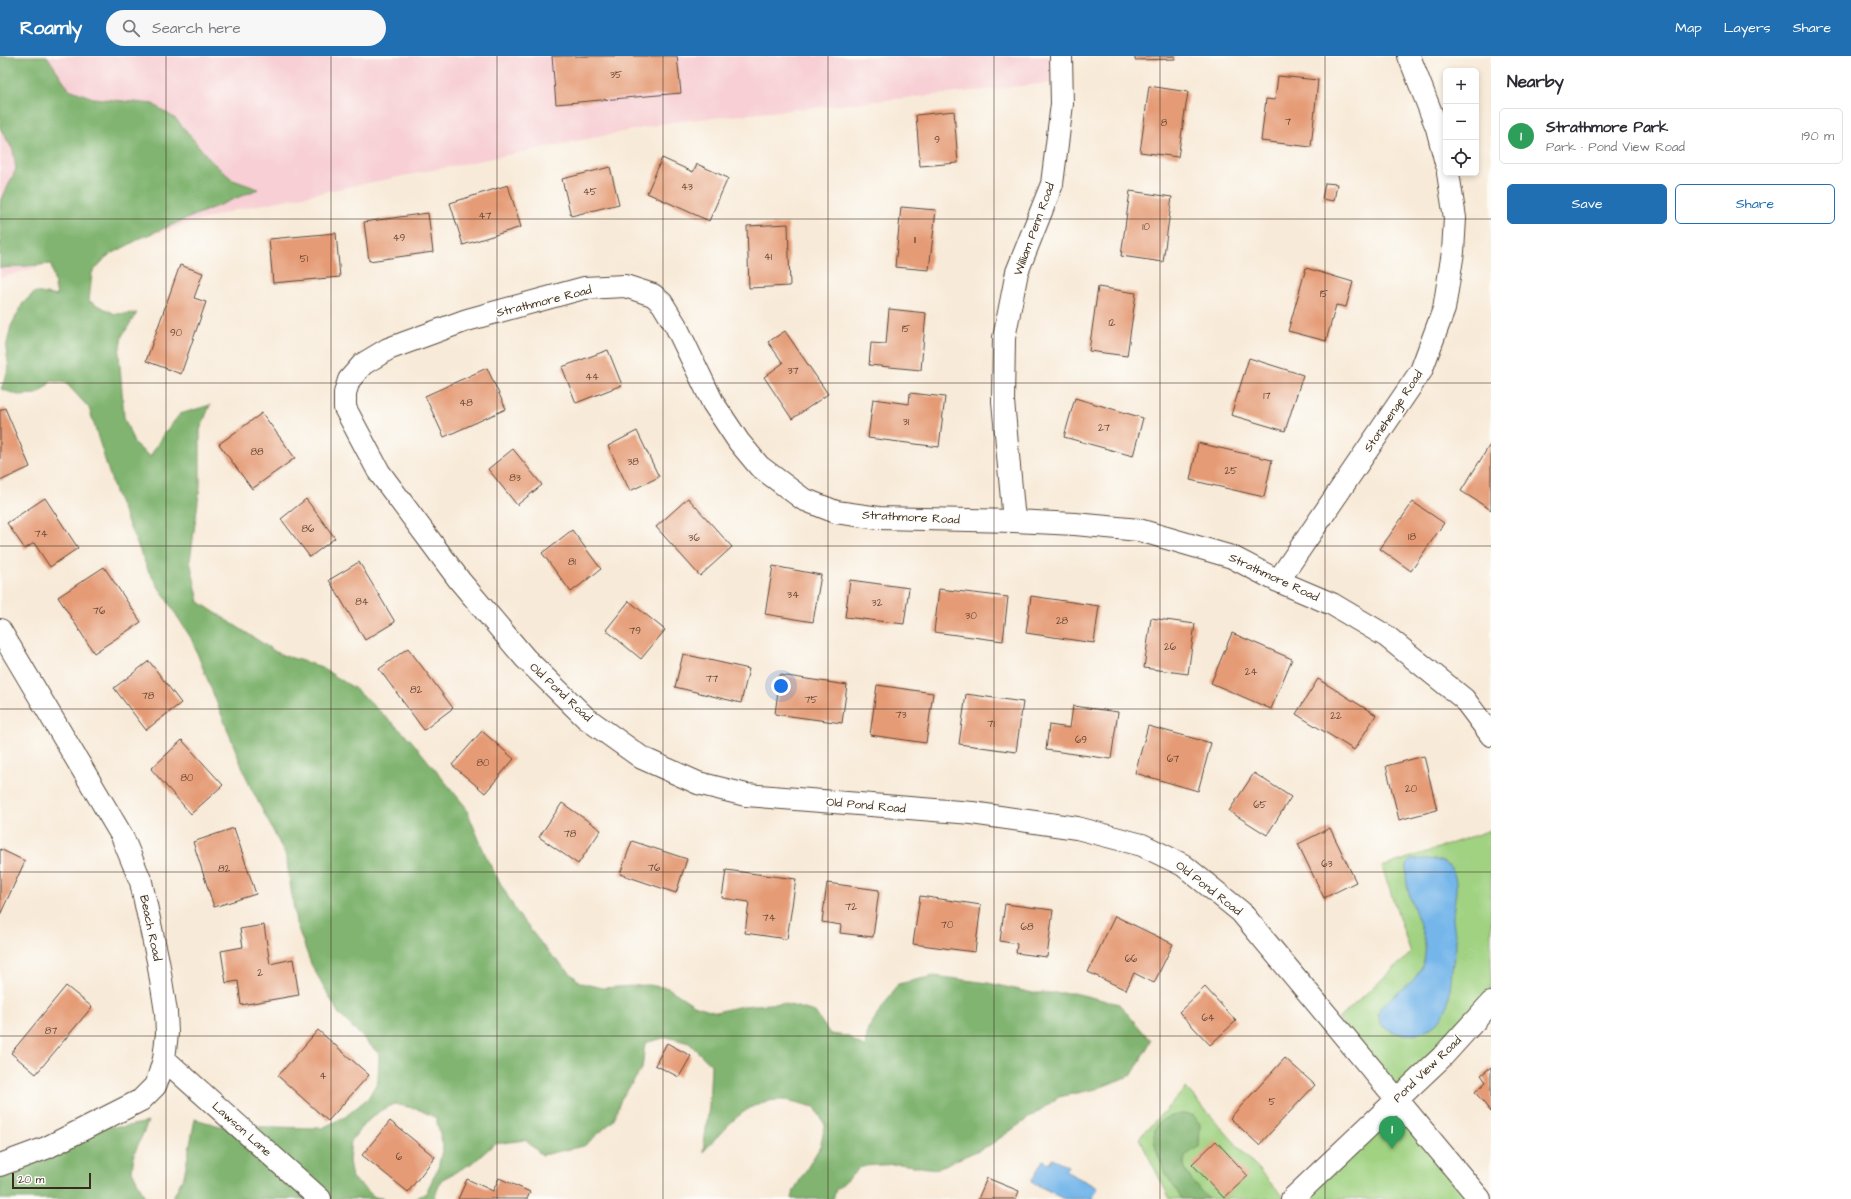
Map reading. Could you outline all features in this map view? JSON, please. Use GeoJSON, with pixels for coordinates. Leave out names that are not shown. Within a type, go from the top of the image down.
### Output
{"type":"FeatureCollection","features":[{"type":"Feature","properties":{"kind":"street","name":"William Penn Road"},"geometry":{"type":"LineString","coordinates":[[1014,521],[1003,401],[1004,338],[1017,272],[1052,184],[1062,104],[1061,56]]}},
{"type":"Feature","properties":{"kind":"street"},"geometry":{"type":"LineString","coordinates":[[1409,56],[1437,128],[1443,151]]}},
{"type":"Feature","properties":{"kind":"street","name":"Stonehenge Road"},"geometry":{"type":"LineString","coordinates":[[1278,581],[1421,371],[1444,309],[1453,252],[1455,218],[1448,176]]}},
{"type":"Feature","properties":{"kind":"street","name":"Strathmore Road"},"geometry":{"type":"LineString","coordinates":[[388,349],[467,320],[584,288],[625,286],[653,295],[662,303],[676,326],[713,403],[739,442],[760,466],[804,499],[836,512],[879,518],[1014,521],[1075,524],[1139,530],[1232,557],[1278,581],[1332,604],[1386,636],[1464,699],[1491,735]]}},
{"type":"Feature","properties":{"kind":"street","name":"Old Pond Road"},"geometry":{"type":"LineString","coordinates":[[388,349],[362,364],[349,380],[345,393],[345,408],[379,472],[460,581],[525,658],[586,718],[642,758],[698,784],[746,795],[972,813],[1077,828],[1142,845],[1183,865],[1241,912],[1480,1199]]}},
{"type":"Feature","properties":{"kind":"street","name":"Beach Road"},"geometry":{"type":"LineString","coordinates":[[0,630],[122,836],[134,863],[147,905],[165,1005],[167,1034],[164,1059],[155,1086],[141,1100],[46,1148],[0,1165]]}},
{"type":"Feature","properties":{"kind":"street","name":"Pond View Road"},"geometry":{"type":"LineString","coordinates":[[1292,1199],[1442,1057],[1491,1003]]}},
{"type":"Feature","properties":{"kind":"street","name":"Lawson Lane"},"geometry":{"type":"LineString","coordinates":[[164,1059],[320,1199]]}},
{"type":"Feature","properties":{"kind":"shaded area"},"geometry":{"type":"Polygon","coordinates":[[[0,56],[1061,56],[1061,82],[672,122],[239,209],[0,278],[0,56]]]}},
{"type":"Feature","properties":{"kind":"green space"},"geometry":{"type":"Polygon","coordinates":[[[0,56],[47,56],[69,89],[93,98],[153,104],[177,120],[212,162],[233,180],[258,189],[143,237],[106,257],[92,273],[89,301],[115,314],[137,313],[122,336],[119,354],[124,417],[134,443],[150,457],[162,436],[180,414],[210,405],[200,430],[200,487],[190,561],[199,602],[279,654],[319,666],[354,688],[410,739],[465,806],[488,861],[517,913],[549,953],[581,983],[602,988],[648,985],[668,988],[694,1005],[716,1012],[742,1006],[783,1003],[815,1012],[830,1034],[847,1036],[865,1048],[868,1029],[898,984],[934,976],[988,983],[1033,993],[1074,993],[1119,1004],[1151,1041],[1132,1075],[1096,1089],[1059,1097],[990,1145],[936,1169],[899,1164],[862,1166],[836,1190],[833,1199],[792,1199],[794,1190],[820,1147],[825,1125],[815,1107],[785,1100],[769,1101],[757,1104],[737,1117],[728,1125],[703,1152],[709,1106],[711,1065],[689,1043],[667,1037],[645,1043],[642,1069],[621,1099],[613,1121],[584,1146],[542,1155],[525,1140],[494,1144],[474,1162],[441,1180],[434,1199],[415,1199],[426,1193],[438,1168],[443,1146],[436,1118],[418,1109],[394,1104],[380,1111],[364,1124],[351,1141],[349,1161],[352,1178],[375,1197],[386,1199],[172,1199],[184,1176],[195,1119],[220,1126],[322,1128],[345,1117],[368,1098],[378,1081],[379,1054],[339,1014],[311,964],[296,923],[286,856],[249,784],[191,638],[149,572],[115,492],[89,408],[66,383],[52,381],[37,394],[18,395],[1,389],[9,368],[6,348],[11,326],[23,303],[35,292],[57,296],[51,264],[0,268],[0,203],[16,169],[13,150],[0,128],[0,56]]]}},
{"type":"Feature","properties":{"kind":"green space"},"geometry":{"type":"Polygon","coordinates":[[[1491,830],[1491,997],[1398,1091],[1338,1019],[1411,953],[1382,867],[1491,830]]]}},
{"type":"Feature","properties":{"kind":"green space"},"geometry":{"type":"Polygon","coordinates":[[[1186,1088],[1285,1199],[1170,1199],[1139,1138],[1186,1088]]]}},
{"type":"Feature","properties":{"kind":"green space"},"geometry":{"type":"Polygon","coordinates":[[[1397,1098],[1480,1199],[1292,1199],[1397,1098]]]}},
{"type":"Feature","properties":{"kind":"green space"},"geometry":{"type":"Polygon","coordinates":[[[1182,1114],[1193,1115],[1200,1124],[1199,1147],[1187,1155],[1184,1161],[1187,1173],[1209,1199],[1182,1199],[1171,1182],[1159,1158],[1155,1146],[1154,1135],[1157,1126],[1166,1118],[1182,1114]]]}},
{"type":"Feature","properties":{"kind":"green space"},"geometry":{"type":"Polygon","coordinates":[[[148,1122],[134,1154],[132,1171],[146,1199],[0,1199],[0,1164],[95,1125],[122,1127],[148,1122]]]}},
{"type":"Feature","properties":{"kind":"water"},"geometry":{"type":"Polygon","coordinates":[[[1421,859],[1435,860],[1444,863],[1451,868],[1455,877],[1456,888],[1453,924],[1456,948],[1449,998],[1443,1015],[1431,1028],[1415,1034],[1400,1034],[1381,1025],[1378,1013],[1388,1001],[1415,978],[1424,959],[1425,945],[1408,890],[1406,876],[1408,862],[1421,859]]]}},
{"type":"Feature","properties":{"kind":"water"},"geometry":{"type":"Polygon","coordinates":[[[1052,1158],[1068,1166],[1065,1171],[1098,1188],[1092,1199],[1065,1199],[1031,1182],[1043,1160],[1049,1163],[1052,1158]]]}},
{"type":"Feature","properties":{"kind":"building"},"geometry":{"type":"Polygon","coordinates":[[[552,56],[677,56],[681,93],[556,104],[552,56]]]}},
{"type":"Feature","properties":{"kind":"building"},"geometry":{"type":"Polygon","coordinates":[[[1135,56],[1175,56],[1175,59],[1135,60],[1135,56]]]}},
{"type":"Feature","properties":{"kind":"building"},"geometry":{"type":"Polygon","coordinates":[[[1278,76],[1318,80],[1311,147],[1261,141],[1266,99],[1275,100],[1278,76]]]}},
{"type":"Feature","properties":{"kind":"building"},"geometry":{"type":"Polygon","coordinates":[[[1149,86],[1188,92],[1178,157],[1140,152],[1149,86]]]}},
{"type":"Feature","properties":{"kind":"building"},"geometry":{"type":"Polygon","coordinates":[[[954,111],[958,163],[920,166],[916,115],[954,111]]]}},
{"type":"Feature","properties":{"kind":"building"},"geometry":{"type":"Polygon","coordinates":[[[662,158],[693,172],[697,164],[728,178],[709,221],[647,193],[662,158]]]}},
{"type":"Feature","properties":{"kind":"building"},"geometry":{"type":"Polygon","coordinates":[[[610,167],[619,204],[571,216],[562,179],[610,167]]]}},
{"type":"Feature","properties":{"kind":"building"},"geometry":{"type":"Polygon","coordinates":[[[1325,183],[1337,184],[1334,201],[1322,199],[1325,183]]]}},
{"type":"Feature","properties":{"kind":"building"},"geometry":{"type":"Polygon","coordinates":[[[508,185],[521,227],[463,245],[450,203],[508,185]]]}},
{"type":"Feature","properties":{"kind":"building"},"geometry":{"type":"Polygon","coordinates":[[[1130,191],[1172,197],[1163,262],[1121,256],[1130,191]]]}},
{"type":"Feature","properties":{"kind":"building"},"geometry":{"type":"Polygon","coordinates":[[[901,207],[936,210],[929,270],[895,267],[901,207]]]}},
{"type":"Feature","properties":{"kind":"building"},"geometry":{"type":"Polygon","coordinates":[[[428,213],[433,252],[369,261],[364,222],[428,213]]]}},
{"type":"Feature","properties":{"kind":"building"},"geometry":{"type":"Polygon","coordinates":[[[788,224],[790,286],[749,288],[747,226],[788,224]]]}},
{"type":"Feature","properties":{"kind":"building"},"geometry":{"type":"Polygon","coordinates":[[[336,233],[340,277],[273,283],[269,239],[336,233]]]}},
{"type":"Feature","properties":{"kind":"building"},"geometry":{"type":"Polygon","coordinates":[[[180,265],[203,273],[194,298],[206,302],[181,374],[146,361],[180,265]]]}},
{"type":"Feature","properties":{"kind":"building"},"geometry":{"type":"Polygon","coordinates":[[[1306,268],[1353,282],[1346,307],[1336,305],[1326,341],[1288,331],[1306,268]]]}},
{"type":"Feature","properties":{"kind":"building"},"geometry":{"type":"Polygon","coordinates":[[[1098,287],[1136,293],[1127,356],[1089,351],[1098,287]]]}},
{"type":"Feature","properties":{"kind":"building"},"geometry":{"type":"Polygon","coordinates":[[[889,309],[926,313],[921,370],[869,365],[871,343],[886,344],[889,309]]]}},
{"type":"Feature","properties":{"kind":"building"},"geometry":{"type":"Polygon","coordinates":[[[785,331],[828,394],[792,419],[764,377],[783,363],[768,342],[785,331]]]}},
{"type":"Feature","properties":{"kind":"building"},"geometry":{"type":"Polygon","coordinates":[[[608,350],[622,385],[576,403],[562,367],[608,350]]]}},
{"type":"Feature","properties":{"kind":"building"},"geometry":{"type":"Polygon","coordinates":[[[1249,358],[1303,375],[1285,431],[1231,415],[1249,358]]]}},
{"type":"Feature","properties":{"kind":"building"},"geometry":{"type":"Polygon","coordinates":[[[487,368],[506,409],[444,437],[425,396],[487,368]]]}},
{"type":"Feature","properties":{"kind":"building"},"geometry":{"type":"Polygon","coordinates":[[[910,393],[945,397],[939,447],[868,438],[873,399],[909,404],[910,393]]]}},
{"type":"Feature","properties":{"kind":"building"},"geometry":{"type":"Polygon","coordinates":[[[1075,398],[1143,418],[1133,456],[1064,437],[1075,398]]]}},
{"type":"Feature","properties":{"kind":"building"},"geometry":{"type":"Polygon","coordinates":[[[5,408],[30,467],[0,481],[0,410],[5,408]]]}},
{"type":"Feature","properties":{"kind":"building"},"geometry":{"type":"Polygon","coordinates":[[[262,413],[295,458],[252,489],[219,444],[262,413]]]}},
{"type":"Feature","properties":{"kind":"building"},"geometry":{"type":"Polygon","coordinates":[[[637,431],[659,477],[630,491],[608,446],[637,431]]]}},
{"type":"Feature","properties":{"kind":"building"},"geometry":{"type":"Polygon","coordinates":[[[1198,443],[1272,460],[1264,497],[1190,480],[1198,443]]]}},
{"type":"Feature","properties":{"kind":"building"},"geometry":{"type":"Polygon","coordinates":[[[1491,443],[1491,510],[1461,491],[1491,443]]]}},
{"type":"Feature","properties":{"kind":"building"},"geometry":{"type":"Polygon","coordinates":[[[513,449],[542,485],[517,505],[488,469],[513,449]]]}},
{"type":"Feature","properties":{"kind":"building"},"geometry":{"type":"Polygon","coordinates":[[[45,498],[78,548],[50,567],[34,543],[25,549],[7,523],[45,498]]]}},
{"type":"Feature","properties":{"kind":"building"},"geometry":{"type":"Polygon","coordinates":[[[688,498],[732,547],[700,576],[656,527],[688,498]]]}},
{"type":"Feature","properties":{"kind":"building"},"geometry":{"type":"Polygon","coordinates":[[[306,499],[335,538],[310,557],[281,519],[306,499]]]}},
{"type":"Feature","properties":{"kind":"building"},"geometry":{"type":"Polygon","coordinates":[[[1413,502],[1444,523],[1411,571],[1380,549],[1413,502]]]}},
{"type":"Feature","properties":{"kind":"building"},"geometry":{"type":"Polygon","coordinates":[[[572,530],[601,569],[571,592],[542,553],[572,530]]]}},
{"type":"Feature","properties":{"kind":"building"},"geometry":{"type":"Polygon","coordinates":[[[359,562],[395,622],[365,640],[329,580],[359,562]]]}},
{"type":"Feature","properties":{"kind":"building"},"geometry":{"type":"Polygon","coordinates":[[[773,566],[821,575],[813,622],[765,614],[773,566]]]}},
{"type":"Feature","properties":{"kind":"building"},"geometry":{"type":"Polygon","coordinates":[[[104,567],[141,622],[94,653],[58,597],[104,567]]]}},
{"type":"Feature","properties":{"kind":"building"},"geometry":{"type":"Polygon","coordinates":[[[850,580],[909,588],[904,624],[845,617],[850,580]]]}},
{"type":"Feature","properties":{"kind":"building"},"geometry":{"type":"Polygon","coordinates":[[[939,589],[1008,597],[1003,641],[934,632],[939,589]]]}},
{"type":"Feature","properties":{"kind":"building"},"geometry":{"type":"Polygon","coordinates":[[[1031,596],[1099,606],[1094,643],[1026,633],[1031,596]]]}},
{"type":"Feature","properties":{"kind":"building"},"geometry":{"type":"Polygon","coordinates":[[[629,601],[665,630],[641,659],[606,630],[629,601]]]}},
{"type":"Feature","properties":{"kind":"building"},"geometry":{"type":"Polygon","coordinates":[[[1151,618],[1195,624],[1188,674],[1144,668],[1151,618]]]}},
{"type":"Feature","properties":{"kind":"building"},"geometry":{"type":"Polygon","coordinates":[[[1232,633],[1292,659],[1271,709],[1211,683],[1232,633]]]}},
{"type":"Feature","properties":{"kind":"building"},"geometry":{"type":"Polygon","coordinates":[[[408,648],[453,708],[424,730],[379,669],[408,648]]]}},
{"type":"Feature","properties":{"kind":"building"},"geometry":{"type":"Polygon","coordinates":[[[683,654],[749,669],[741,703],[675,687],[683,654]]]}},
{"type":"Feature","properties":{"kind":"building"},"geometry":{"type":"Polygon","coordinates":[[[149,661],[181,703],[146,730],[114,688],[149,661]]]}},
{"type":"Feature","properties":{"kind":"building"},"geometry":{"type":"Polygon","coordinates":[[[780,675],[847,685],[842,723],[775,714],[780,675]]]}},
{"type":"Feature","properties":{"kind":"building"},"geometry":{"type":"Polygon","coordinates":[[[1318,679],[1376,715],[1354,750],[1296,714],[1318,679]]]}},
{"type":"Feature","properties":{"kind":"building"},"geometry":{"type":"Polygon","coordinates":[[[877,685],[933,693],[926,743],[870,735],[877,685]]]}},
{"type":"Feature","properties":{"kind":"building"},"geometry":{"type":"Polygon","coordinates":[[[966,694],[1023,702],[1016,752],[959,744],[966,694]]]}},
{"type":"Feature","properties":{"kind":"building"},"geometry":{"type":"Polygon","coordinates":[[[1073,706],[1118,712],[1111,759],[1046,750],[1049,725],[1070,728],[1073,706]]]}},
{"type":"Feature","properties":{"kind":"building"},"geometry":{"type":"Polygon","coordinates":[[[1148,726],[1211,743],[1198,791],[1135,773],[1148,726]]]}},
{"type":"Feature","properties":{"kind":"building"},"geometry":{"type":"Polygon","coordinates":[[[482,731],[514,759],[485,793],[452,765],[482,731]]]}},
{"type":"Feature","properties":{"kind":"building"},"geometry":{"type":"Polygon","coordinates":[[[182,740],[223,785],[191,814],[151,769],[182,740]]]}},
{"type":"Feature","properties":{"kind":"building"},"geometry":{"type":"Polygon","coordinates":[[[1424,756],[1437,810],[1399,820],[1386,766],[1424,756]]]}},
{"type":"Feature","properties":{"kind":"building"},"geometry":{"type":"Polygon","coordinates":[[[1254,773],[1291,797],[1267,835],[1229,811],[1254,773]]]}},
{"type":"Feature","properties":{"kind":"building"},"geometry":{"type":"Polygon","coordinates":[[[562,803],[601,830],[578,864],[539,837],[562,803]]]}},
{"type":"Feature","properties":{"kind":"building"},"geometry":{"type":"Polygon","coordinates":[[[234,828],[256,894],[214,907],[193,842],[234,828]]]}},
{"type":"Feature","properties":{"kind":"building"},"geometry":{"type":"Polygon","coordinates":[[[1330,828],[1356,882],[1324,898],[1298,844],[1330,828]]]}},
{"type":"Feature","properties":{"kind":"building"},"geometry":{"type":"Polygon","coordinates":[[[632,841],[687,859],[676,893],[620,874],[632,841]]]}},
{"type":"Feature","properties":{"kind":"building"},"geometry":{"type":"Polygon","coordinates":[[[0,849],[25,861],[0,915],[0,849]]]}},
{"type":"Feature","properties":{"kind":"building"},"geometry":{"type":"Polygon","coordinates":[[[726,870],[796,879],[787,939],[745,933],[749,902],[722,898],[726,870]]]}},
{"type":"Feature","properties":{"kind":"building"},"geometry":{"type":"Polygon","coordinates":[[[827,883],[879,890],[873,937],[840,933],[841,925],[822,922],[827,883]]]}},
{"type":"Feature","properties":{"kind":"building"},"geometry":{"type":"Polygon","coordinates":[[[920,896],[981,905],[975,952],[913,944],[920,896]]]}},
{"type":"Feature","properties":{"kind":"building"},"geometry":{"type":"Polygon","coordinates":[[[1005,904],[1053,910],[1047,957],[1016,953],[1017,944],[1000,941],[1005,904]]]}},
{"type":"Feature","properties":{"kind":"building"},"geometry":{"type":"Polygon","coordinates":[[[1115,916],[1173,944],[1154,983],[1134,973],[1126,990],[1088,972],[1115,916]]]}},
{"type":"Feature","properties":{"kind":"building"},"geometry":{"type":"Polygon","coordinates":[[[264,925],[270,964],[293,959],[299,995],[241,1005],[238,981],[226,983],[221,951],[243,947],[240,929],[264,925]]]}},
{"type":"Feature","properties":{"kind":"building"},"geometry":{"type":"Polygon","coordinates":[[[66,986],[92,1007],[36,1074],[11,1053],[66,986]]]}},
{"type":"Feature","properties":{"kind":"building"},"geometry":{"type":"Polygon","coordinates":[[[1205,987],[1236,1021],[1210,1045],[1179,1012],[1205,987]]]}},
{"type":"Feature","properties":{"kind":"building"},"geometry":{"type":"Polygon","coordinates":[[[318,1030],[369,1075],[328,1121],[278,1076],[318,1030]]]}},
{"type":"Feature","properties":{"kind":"building"},"geometry":{"type":"Polygon","coordinates":[[[667,1043],[691,1056],[679,1077],[655,1065],[667,1043]]]}},
{"type":"Feature","properties":{"kind":"building"},"geometry":{"type":"Polygon","coordinates":[[[1285,1058],[1315,1085],[1259,1145],[1230,1118],[1285,1058]]]}},
{"type":"Feature","properties":{"kind":"building"},"geometry":{"type":"Polygon","coordinates":[[[1491,1067],[1491,1112],[1475,1092],[1486,1082],[1481,1075],[1491,1067]]]}},
{"type":"Feature","properties":{"kind":"building"},"geometry":{"type":"Polygon","coordinates":[[[390,1121],[435,1157],[408,1192],[362,1155],[390,1121]]]}},
{"type":"Feature","properties":{"kind":"building"},"geometry":{"type":"Polygon","coordinates":[[[1216,1141],[1248,1176],[1224,1198],[1192,1164],[1216,1141]]]}},
{"type":"Feature","properties":{"kind":"building"},"geometry":{"type":"Polygon","coordinates":[[[499,1178],[530,1192],[527,1199],[458,1199],[467,1179],[493,1191],[499,1178]]]}},
{"type":"Feature","properties":{"kind":"building"},"geometry":{"type":"Polygon","coordinates":[[[987,1178],[1019,1191],[1016,1199],[978,1199],[987,1178]]]}},
{"type":"Feature","properties":{"kind":"place","name":"Strathmore Park"},"geometry":{"type":"Point","coordinates":[1392,1149]}}]}
